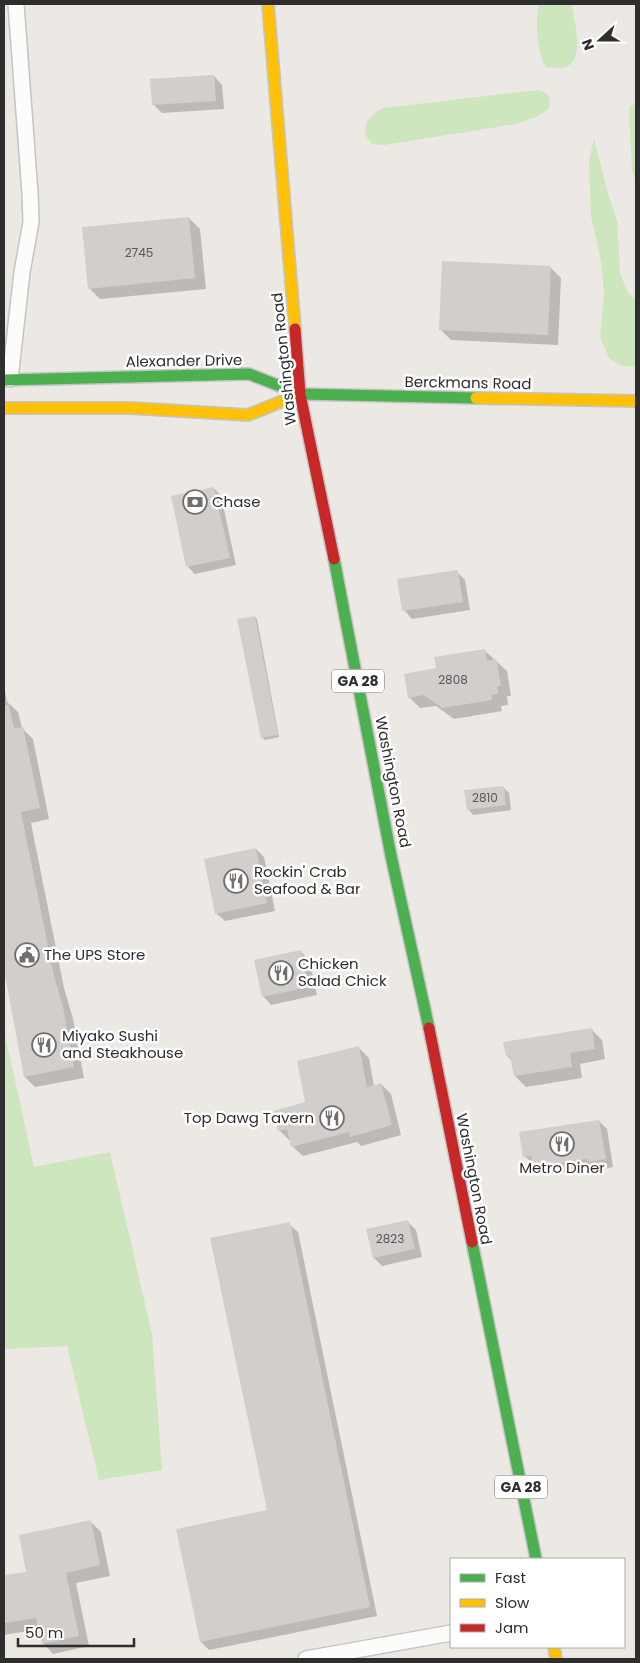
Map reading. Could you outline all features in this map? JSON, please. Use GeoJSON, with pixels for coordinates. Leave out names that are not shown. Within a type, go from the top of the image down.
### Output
{"type":"FeatureCollection","features":[{"type":"Feature","properties":{"kind":"main road","name":"Washington Road"},"geometry":{"type":"LineString","coordinates":[[268,4],[300,394],[351,641],[391,856],[427,1020],[536,1558]]}},
{"type":"Feature","properties":{"kind":"main road","name":"Alexander Drive"},"geometry":{"type":"LineString","coordinates":[[7,379],[249,374],[300,394]]}},
{"type":"Feature","properties":{"kind":"main road","name":"Berckmans Road"},"geometry":{"type":"LineString","coordinates":[[300,394],[636,401]]}},
{"type":"Feature","properties":{"kind":"main road"},"geometry":{"type":"LineString","coordinates":[[4,408],[130,408],[248,415],[300,394]]}},
{"type":"Feature","properties":{"kind":"street"},"geometry":{"type":"LineString","coordinates":[[7,379],[31,222],[16,4]]}},
{"type":"Feature","properties":{"kind":"street"},"geometry":{"type":"LineString","coordinates":[[306,1659],[450,1633]]}},
{"type":"Feature","properties":{"kind":"green space"},"geometry":{"type":"Polygon","coordinates":[[[539,4],[571,4],[572,6],[576,27],[577,50],[575,59],[569,65],[560,68],[546,67],[540,53],[537,36],[539,4]]]}},
{"type":"Feature","properties":{"kind":"green space"},"geometry":{"type":"Polygon","coordinates":[[[538,90],[545,92],[549,96],[549,109],[536,117],[516,124],[384,145],[372,144],[365,133],[369,119],[383,108],[538,90]]]}},
{"type":"Feature","properties":{"kind":"green space"},"geometry":{"type":"Polygon","coordinates":[[[634,104],[636,106],[636,184],[632,170],[629,112],[630,107],[634,104]]]}},
{"type":"Feature","properties":{"kind":"green space"},"geometry":{"type":"Polygon","coordinates":[[[594,138],[617,220],[620,273],[627,291],[636,300],[636,367],[622,366],[609,358],[600,337],[604,294],[601,261],[591,216],[589,160],[594,138]]]}},
{"type":"Feature","properties":{"kind":"green space"},"geometry":{"type":"Polygon","coordinates":[[[4,1030],[34,1167],[110,1152],[152,1334],[162,1470],[99,1480],[67,1346],[4,1349],[4,1030]]]}},
{"type":"Feature","properties":{"kind":"building"},"geometry":{"type":"Polygon","coordinates":[[[214,75],[216,101],[152,105],[150,79],[214,75]]]}},
{"type":"Feature","properties":{"kind":"building"},"geometry":{"type":"Polygon","coordinates":[[[189,217],[195,278],[88,289],[82,227],[189,217]]]}},
{"type":"Feature","properties":{"kind":"building"},"geometry":{"type":"Polygon","coordinates":[[[442,261],[551,266],[548,335],[439,330],[442,261]]]}},
{"type":"Feature","properties":{"kind":"building"},"geometry":{"type":"Polygon","coordinates":[[[214,487],[230,558],[186,567],[171,496],[214,487]]]}},
{"type":"Feature","properties":{"kind":"building"},"geometry":{"type":"Polygon","coordinates":[[[458,570],[463,602],[402,611],[397,579],[458,570]]]}},
{"type":"Feature","properties":{"kind":"building"},"geometry":{"type":"Polygon","coordinates":[[[255,616],[278,735],[261,738],[237,619],[255,616]]]}},
{"type":"Feature","properties":{"kind":"building"},"geometry":{"type":"Polygon","coordinates":[[[485,649],[487,661],[496,659],[501,686],[497,686],[498,694],[491,695],[492,700],[442,708],[424,695],[408,698],[404,674],[436,668],[434,657],[485,649]]]}},
{"type":"Feature","properties":{"kind":"building"},"geometry":{"type":"Polygon","coordinates":[[[4,705],[9,705],[14,728],[23,727],[40,808],[21,812],[74,1067],[24,1077],[4,969],[4,705]]]}},
{"type":"Feature","properties":{"kind":"building"},"geometry":{"type":"Polygon","coordinates":[[[504,786],[506,805],[467,810],[464,790],[504,786]]]}},
{"type":"Feature","properties":{"kind":"building","name":"Rockin' Crab Seafood & Bar"},"geometry":{"type":"Polygon","coordinates":[[[256,848],[267,903],[215,914],[204,859],[256,848]]]}},
{"type":"Feature","properties":{"kind":"building","name":"Chicken Salad Chick"},"geometry":{"type":"Polygon","coordinates":[[[301,950],[309,987],[262,997],[254,960],[301,950]]]}},
{"type":"Feature","properties":{"kind":"building"},"geometry":{"type":"Polygon","coordinates":[[[592,1028],[595,1049],[570,1053],[572,1067],[514,1076],[510,1056],[506,1056],[503,1042],[592,1028]]]}},
{"type":"Feature","properties":{"kind":"building","name":"Top Dawg Tavern"},"geometry":{"type":"Polygon","coordinates":[[[359,1046],[367,1087],[381,1083],[392,1125],[350,1137],[349,1132],[291,1147],[287,1129],[278,1131],[273,1111],[305,1102],[297,1061],[359,1046]]]}},
{"type":"Feature","properties":{"kind":"building","name":"Metro Diner"},"geometry":{"type":"Polygon","coordinates":[[[599,1120],[606,1159],[588,1162],[587,1159],[533,1167],[531,1156],[523,1157],[519,1132],[599,1120]]]}},
{"type":"Feature","properties":{"kind":"building"},"geometry":{"type":"Polygon","coordinates":[[[408,1220],[415,1249],[373,1258],[366,1229],[408,1220]]]}},
{"type":"Feature","properties":{"kind":"building"},"geometry":{"type":"Polygon","coordinates":[[[290,1222],[370,1607],[200,1642],[176,1529],[267,1510],[210,1238],[290,1222]]]}},
{"type":"Feature","properties":{"kind":"building"},"geometry":{"type":"Polygon","coordinates":[[[91,1520],[100,1565],[66,1573],[79,1636],[42,1644],[36,1618],[4,1623],[4,1575],[26,1572],[19,1535],[91,1520]]]}},
{"type":"Feature","properties":{"kind":"traffic: fast"},"geometry":{"type":"LineString","coordinates":[[4,380],[249,374],[300,394],[476,398]]}},
{"type":"Feature","properties":{"kind":"traffic: fast"},"geometry":{"type":"LineString","coordinates":[[334,559],[391,856],[429,1028]]}},
{"type":"Feature","properties":{"kind":"traffic: fast"},"geometry":{"type":"LineString","coordinates":[[472,1242],[536,1558]]}},
{"type":"Feature","properties":{"kind":"traffic: slow"},"geometry":{"type":"LineString","coordinates":[[268,4],[295,329]]}},
{"type":"Feature","properties":{"kind":"traffic: slow"},"geometry":{"type":"LineString","coordinates":[[4,408],[130,408],[248,415],[300,394]]}},
{"type":"Feature","properties":{"kind":"traffic: slow"},"geometry":{"type":"LineString","coordinates":[[476,398],[636,401]]}},
{"type":"Feature","properties":{"kind":"traffic: slow"},"geometry":{"type":"LineString","coordinates":[[554,1648],[556,1659]]}},
{"type":"Feature","properties":{"kind":"traffic: jam"},"geometry":{"type":"LineString","coordinates":[[295,329],[300,394],[334,559]]}},
{"type":"Feature","properties":{"kind":"traffic: jam"},"geometry":{"type":"LineString","coordinates":[[429,1028],[472,1242]]}},
{"type":"Feature","properties":{"kind":"place","name":"Chase"},"geometry":{"type":"Point","coordinates":[195,502]}},
{"type":"Feature","properties":{"kind":"place","name":"Rockin' Crab Seafood & Bar"},"geometry":{"type":"Point","coordinates":[236,881]}},
{"type":"Feature","properties":{"kind":"place","name":"The UPS Store"},"geometry":{"type":"Point","coordinates":[27,955]}},
{"type":"Feature","properties":{"kind":"place","name":"Chicken Salad Chick"},"geometry":{"type":"Point","coordinates":[281,973]}},
{"type":"Feature","properties":{"kind":"place","name":"Miyako Sushi and Steakhouse"},"geometry":{"type":"Point","coordinates":[44,1045]}},
{"type":"Feature","properties":{"kind":"place","name":"Top Dawg Tavern"},"geometry":{"type":"Point","coordinates":[332,1118]}},
{"type":"Feature","properties":{"kind":"place","name":"Metro Diner"},"geometry":{"type":"Point","coordinates":[562,1144]}}]}
